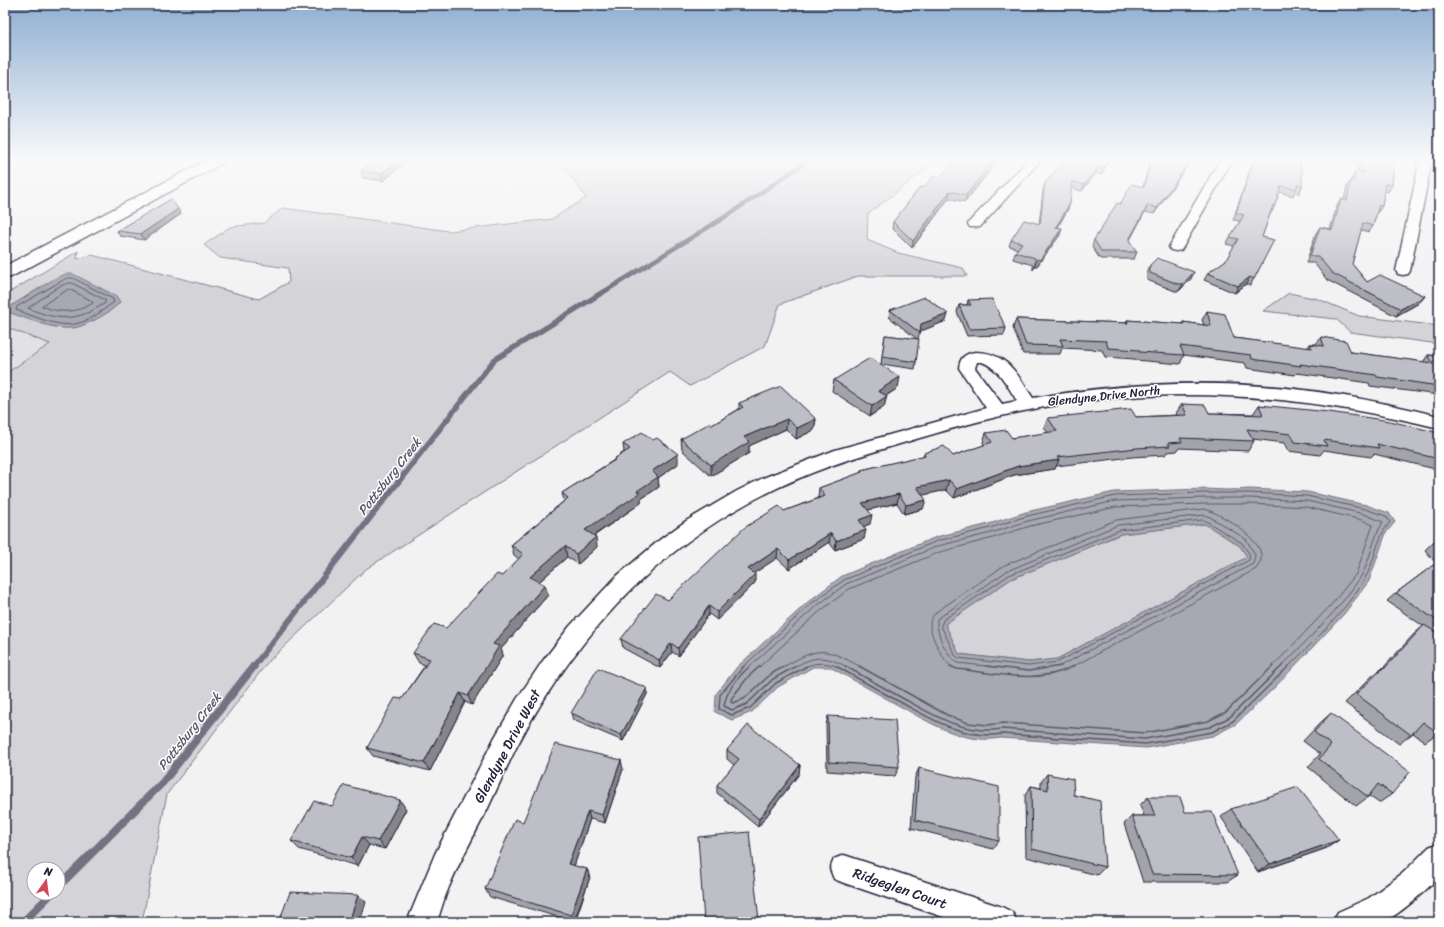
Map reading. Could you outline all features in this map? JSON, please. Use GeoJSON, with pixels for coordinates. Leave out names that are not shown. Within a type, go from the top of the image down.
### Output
{"type":"FeatureCollection","features":[{"type":"Feature","properties":{"kind":"main road"},"geometry":{"type":"LineString","coordinates":[[5,273],[71,236],[138,203]]}},
{"type":"Feature","properties":{"kind":"main road"},"geometry":{"type":"LineString","coordinates":[[5,286],[87,239],[140,203]]}},
{"type":"Feature","properties":{"kind":"street"},"geometry":{"type":"LineString","coordinates":[[975,224],[994,203]]}},
{"type":"Feature","properties":{"kind":"street"},"geometry":{"type":"LineString","coordinates":[[1176,247],[1201,203]]}},
{"type":"Feature","properties":{"kind":"street"},"geometry":{"type":"LineString","coordinates":[[1403,271],[1417,203]]}},
{"type":"Feature","properties":{"kind":"street"},"geometry":{"type":"LineString","coordinates":[[998,411],[967,368],[968,362],[972,358],[981,356],[991,358],[1000,365],[1028,404]]}},
{"type":"Feature","properties":{"kind":"street","name":"Glendyne Drive North"},"geometry":{"type":"LineString","coordinates":[[777,480],[823,461],[951,423],[998,411],[1028,404],[1098,394],[1142,390],[1229,391],[1327,399],[1378,407],[1439,422]]}},
{"type":"Feature","properties":{"kind":"street","name":"Glendyne Drive West"},"geometry":{"type":"LineString","coordinates":[[422,922],[435,886],[513,728],[545,677],[577,633],[626,582],[677,538],[713,513],[751,492],[777,480]]}},
{"type":"Feature","properties":{"kind":"street"},"geometry":{"type":"LineString","coordinates":[[1348,922],[1379,908],[1413,883],[1439,857]]}},
{"type":"Feature","properties":{"kind":"street","name":"Ridgeglen Court"},"geometry":{"type":"LineString","coordinates":[[844,869],[1002,922]]}},
{"type":"Feature","properties":{"kind":"shaded area"},"geometry":{"type":"Polygon","coordinates":[[[577,203],[882,203],[868,214],[867,240],[898,253],[963,268],[967,276],[858,276],[780,304],[765,346],[690,386],[670,372],[366,569],[267,663],[167,794],[142,922],[5,922],[5,374],[50,344],[5,327],[5,295],[78,251],[77,259],[92,255],[259,299],[289,282],[288,268],[220,258],[204,245],[230,227],[264,223],[283,208],[449,231],[552,219],[577,203]]]}},
{"type":"Feature","properties":{"kind":"shaded area"},"geometry":{"type":"Polygon","coordinates":[[[1289,293],[1318,299],[1359,316],[1439,326],[1439,344],[1350,332],[1336,319],[1263,311],[1289,293]]]}},
{"type":"Feature","properties":{"kind":"shaded area"},"geometry":{"type":"Polygon","coordinates":[[[5,327],[51,343],[5,374],[5,327]]]}},
{"type":"Feature","properties":{"kind":"shaded area"},"geometry":{"type":"Polygon","coordinates":[[[1205,524],[1240,546],[1247,557],[1057,659],[1029,662],[959,654],[945,624],[1011,579],[1121,534],[1205,524]]]}},
{"type":"Feature","properties":{"kind":"water"},"geometry":{"type":"Polygon","coordinates":[[[66,274],[73,274],[116,296],[120,302],[111,310],[95,320],[74,328],[56,327],[40,323],[8,312],[6,309],[54,279],[66,274]]]}},
{"type":"Feature","properties":{"kind":"water"},"geometry":{"type":"Polygon","coordinates":[[[1250,489],[1308,492],[1366,505],[1389,513],[1395,522],[1386,533],[1369,581],[1344,614],[1273,689],[1236,724],[1213,736],[1146,748],[1001,738],[973,738],[960,735],[934,725],[830,667],[813,667],[778,687],[752,712],[732,720],[715,712],[716,694],[737,667],[809,601],[842,576],[936,537],[989,524],[1026,512],[1114,492],[1250,489]],[[1205,524],[1121,534],[1011,579],[945,624],[959,654],[1029,662],[1057,659],[1247,557],[1240,546],[1205,524]]]}},
{"type":"Feature","properties":{"kind":"building"},"geometry":{"type":"Polygon","coordinates":[[[164,203],[174,203],[178,209],[141,234],[117,231],[164,203]]]}},
{"type":"Feature","properties":{"kind":"building"},"geometry":{"type":"Polygon","coordinates":[[[907,203],[941,203],[913,241],[893,222],[907,203]]]}},
{"type":"Feature","properties":{"kind":"building"},"geometry":{"type":"Polygon","coordinates":[[[1043,203],[1070,203],[1056,227],[1062,228],[1040,260],[1037,259],[1035,263],[1035,258],[1015,252],[1022,243],[1011,240],[1024,220],[1040,224],[1043,203]]]}},
{"type":"Feature","properties":{"kind":"building"},"geometry":{"type":"Polygon","coordinates":[[[1117,203],[1160,203],[1157,208],[1148,205],[1129,240],[1137,252],[1102,252],[1094,240],[1117,203]]]}},
{"type":"Feature","properties":{"kind":"building"},"geometry":{"type":"Polygon","coordinates":[[[1239,203],[1276,203],[1273,205],[1262,237],[1274,240],[1254,279],[1250,277],[1238,286],[1208,273],[1226,260],[1238,239],[1230,237],[1244,215],[1236,213],[1239,203]]]}},
{"type":"Feature","properties":{"kind":"building"},"geometry":{"type":"Polygon","coordinates":[[[1340,203],[1382,203],[1382,206],[1379,205],[1373,226],[1363,223],[1352,264],[1367,282],[1380,275],[1425,296],[1401,309],[1332,273],[1318,256],[1310,256],[1320,227],[1332,230],[1340,203]]]}},
{"type":"Feature","properties":{"kind":"building"},"geometry":{"type":"Polygon","coordinates":[[[1157,258],[1194,272],[1183,284],[1178,284],[1150,273],[1150,265],[1157,258]]]}},
{"type":"Feature","properties":{"kind":"building"},"geometry":{"type":"Polygon","coordinates":[[[925,297],[948,314],[921,324],[920,333],[890,310],[925,297]]]}},
{"type":"Feature","properties":{"kind":"building"},"geometry":{"type":"Polygon","coordinates":[[[992,299],[1006,328],[969,329],[959,305],[971,305],[968,300],[992,299]]]}},
{"type":"Feature","properties":{"kind":"building"},"geometry":{"type":"Polygon","coordinates":[[[1207,311],[1225,314],[1234,338],[1312,348],[1310,344],[1324,346],[1321,337],[1346,341],[1351,352],[1433,363],[1428,355],[1439,356],[1439,386],[1300,364],[1301,366],[1252,359],[1251,355],[1180,346],[1184,355],[1108,348],[1106,341],[1060,339],[1063,346],[1026,345],[1016,319],[1128,323],[1127,320],[1184,324],[1183,322],[1211,326],[1207,311]]]}},
{"type":"Feature","properties":{"kind":"building"},"geometry":{"type":"Polygon","coordinates":[[[885,335],[919,339],[916,362],[882,357],[885,335]]]}},
{"type":"Feature","properties":{"kind":"building"},"geometry":{"type":"Polygon","coordinates":[[[870,358],[900,377],[878,391],[887,396],[872,406],[834,380],[870,358]]]}},
{"type":"Feature","properties":{"kind":"building"},"geometry":{"type":"Polygon","coordinates":[[[781,386],[816,419],[797,428],[787,419],[744,437],[749,442],[711,465],[681,439],[710,423],[712,425],[743,407],[739,403],[781,386]]]}},
{"type":"Feature","properties":{"kind":"building"},"geometry":{"type":"Polygon","coordinates":[[[1182,404],[1205,405],[1209,413],[1263,415],[1259,405],[1329,412],[1390,421],[1439,433],[1439,459],[1377,444],[1379,448],[1324,440],[1327,446],[1295,442],[1291,434],[1247,429],[1254,441],[1180,438],[1182,442],[1168,443],[1170,446],[1137,448],[1057,457],[1059,460],[1018,466],[957,489],[949,480],[917,487],[926,500],[906,505],[899,494],[862,503],[872,515],[859,520],[866,530],[836,541],[831,533],[789,560],[778,549],[748,569],[755,574],[717,612],[709,606],[678,648],[671,643],[659,660],[621,639],[656,594],[668,600],[744,528],[779,506],[784,511],[825,496],[819,488],[862,472],[861,470],[926,455],[924,453],[944,446],[953,456],[992,442],[986,433],[1006,430],[1012,438],[1057,431],[1048,418],[1131,409],[1136,417],[1187,415],[1182,404]]]}},
{"type":"Feature","properties":{"kind":"building"},"geometry":{"type":"Polygon","coordinates":[[[642,432],[653,440],[657,438],[678,454],[652,471],[658,477],[637,491],[640,493],[585,530],[596,537],[576,554],[565,546],[530,577],[545,585],[493,644],[499,646],[468,696],[460,693],[424,763],[367,748],[395,698],[402,699],[430,659],[413,653],[434,624],[446,628],[497,574],[502,576],[523,554],[511,545],[568,498],[562,493],[630,449],[623,444],[642,432]]]}},
{"type":"Feature","properties":{"kind":"building"},"geometry":{"type":"Polygon","coordinates":[[[1434,541],[1439,541],[1439,547],[1434,541]]]}},
{"type":"Feature","properties":{"kind":"building"},"geometry":{"type":"Polygon","coordinates":[[[1439,561],[1439,622],[1396,593],[1439,561]]]}},
{"type":"Feature","properties":{"kind":"building"},"geometry":{"type":"Polygon","coordinates":[[[1424,625],[1439,634],[1439,731],[1438,733],[1423,722],[1411,735],[1356,694],[1384,667],[1385,668],[1424,625]]]}},
{"type":"Feature","properties":{"kind":"building"},"geometry":{"type":"Polygon","coordinates":[[[598,668],[647,688],[621,735],[571,713],[598,668]]]}},
{"type":"Feature","properties":{"kind":"building"},"geometry":{"type":"Polygon","coordinates":[[[1331,713],[1410,772],[1392,794],[1378,784],[1368,797],[1319,759],[1331,745],[1314,732],[1331,713]]]}},
{"type":"Feature","properties":{"kind":"building"},"geometry":{"type":"Polygon","coordinates":[[[828,716],[895,720],[899,767],[829,762],[828,716]]]}},
{"type":"Feature","properties":{"kind":"building"},"geometry":{"type":"Polygon","coordinates":[[[748,725],[800,765],[759,819],[717,785],[739,759],[727,750],[748,725]]]}},
{"type":"Feature","properties":{"kind":"building"},"geometry":{"type":"Polygon","coordinates":[[[555,744],[621,760],[602,815],[588,811],[568,864],[587,869],[571,915],[485,889],[515,819],[523,822],[555,744]]]}},
{"type":"Feature","properties":{"kind":"building"},"geometry":{"type":"Polygon","coordinates":[[[919,768],[999,787],[999,841],[915,820],[919,768]]]}},
{"type":"Feature","properties":{"kind":"building"},"geometry":{"type":"Polygon","coordinates":[[[1047,774],[1073,779],[1074,795],[1100,801],[1105,867],[1032,849],[1031,786],[1048,790],[1047,774]]]}},
{"type":"Feature","properties":{"kind":"building"},"geometry":{"type":"Polygon","coordinates":[[[344,785],[400,800],[378,841],[362,837],[351,858],[291,841],[314,801],[332,806],[344,785]]]}},
{"type":"Feature","properties":{"kind":"building"},"geometry":{"type":"Polygon","coordinates":[[[1298,787],[1339,840],[1270,864],[1231,809],[1298,787]]]}},
{"type":"Feature","properties":{"kind":"building"},"geometry":{"type":"Polygon","coordinates":[[[1148,797],[1180,797],[1185,812],[1212,812],[1238,875],[1152,874],[1132,816],[1155,816],[1148,797]]]}},
{"type":"Feature","properties":{"kind":"building"},"geometry":{"type":"Polygon","coordinates":[[[749,832],[759,920],[704,922],[698,837],[749,832]]]}},
{"type":"Feature","properties":{"kind":"building"},"geometry":{"type":"Polygon","coordinates":[[[290,892],[358,895],[349,922],[279,922],[290,892]]]}},
{"type":"Feature","properties":{"kind":"waterway","name":"Pottsburg Creek"},"geometry":{"type":"LineString","coordinates":[[602,293],[745,203]]}},
{"type":"Feature","properties":{"kind":"waterway","name":"Pottsburg Creek"},"geometry":{"type":"LineString","coordinates":[[416,459],[494,360],[603,292]]}},
{"type":"Feature","properties":{"kind":"waterway","name":"Pottsburg Creek"},"geometry":{"type":"LineString","coordinates":[[253,667],[417,458]]}},
{"type":"Feature","properties":{"kind":"waterway","name":"Pottsburg Creek"},"geometry":{"type":"LineString","coordinates":[[66,879],[163,782],[254,666]]}},
{"type":"Feature","properties":{"kind":"waterway","name":"Pottsburg Creek"},"geometry":{"type":"LineString","coordinates":[[23,922],[44,901]]}}]}
